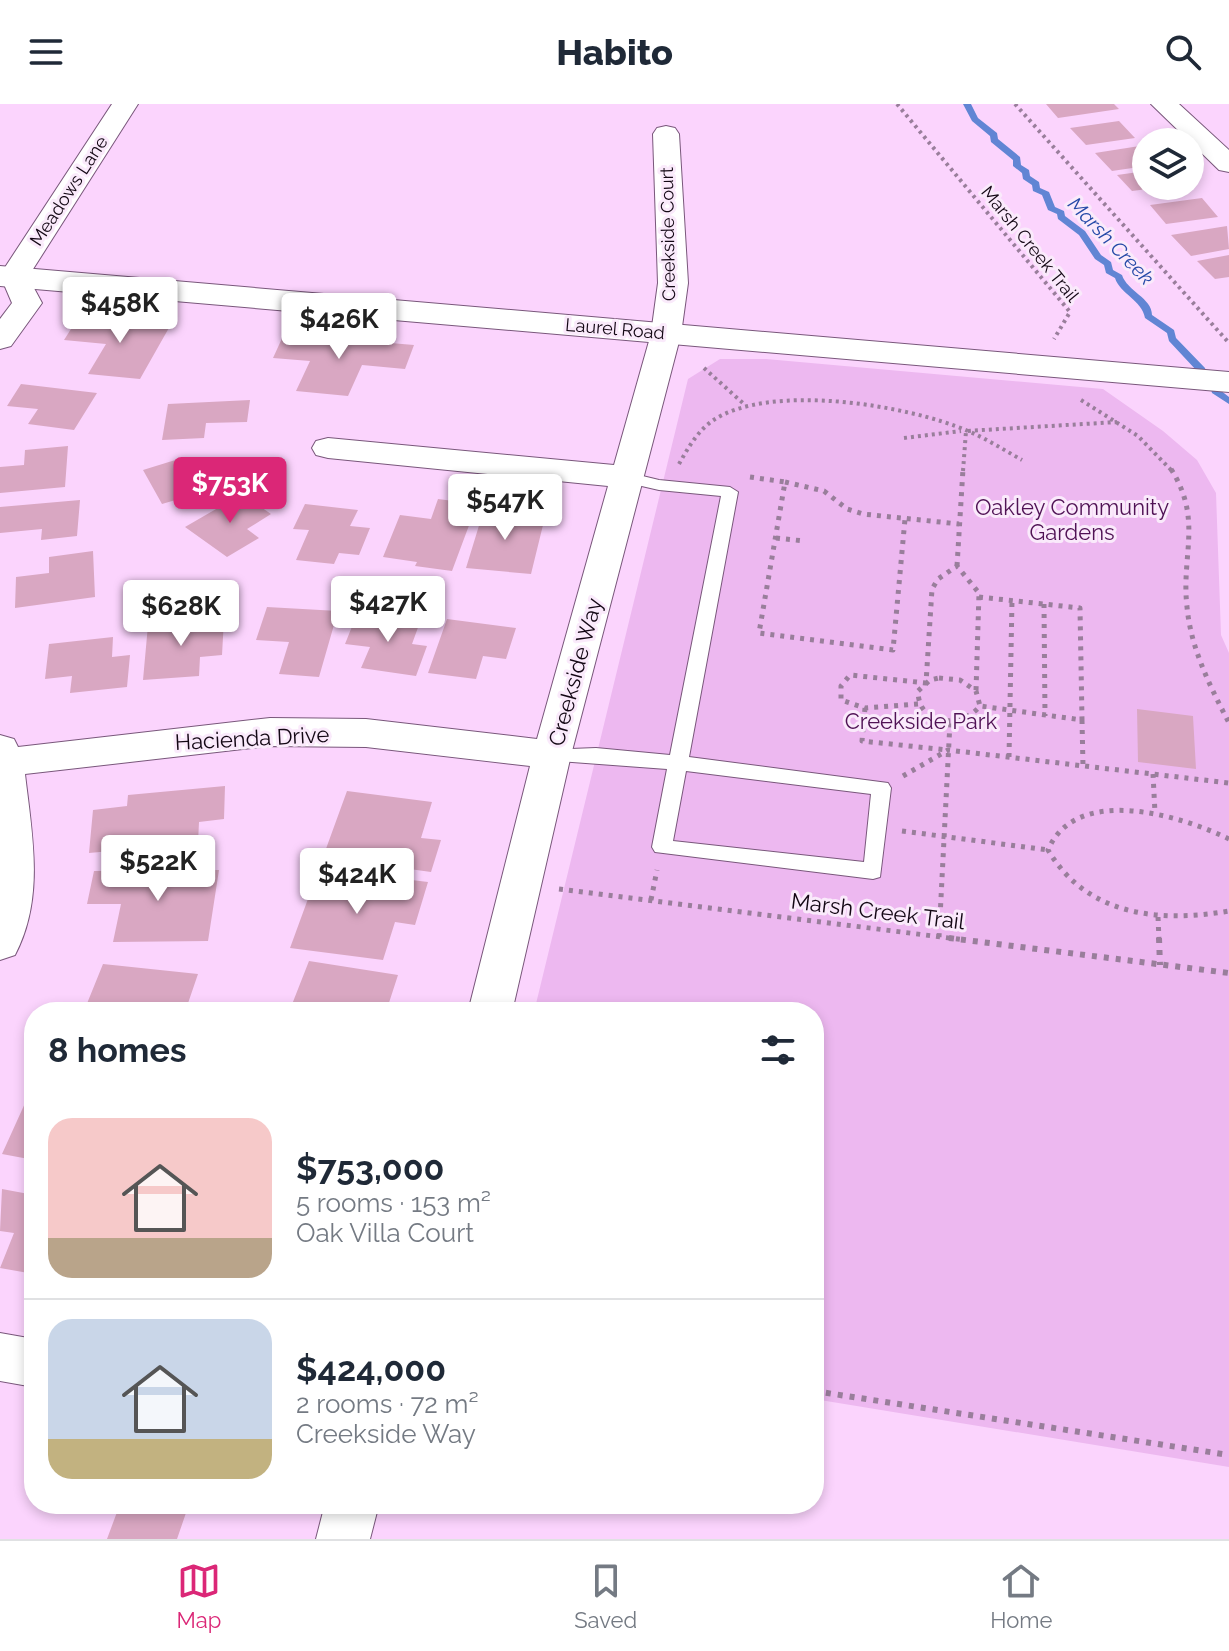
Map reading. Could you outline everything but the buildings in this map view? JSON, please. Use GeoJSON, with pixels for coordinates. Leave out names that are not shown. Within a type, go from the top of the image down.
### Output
{"type":"FeatureCollection","features":[{"type":"Feature","properties":{"kind":"street","name":"Meadows Lane"},"geometry":{"type":"LineString","coordinates":[[4,279],[125,104]]}},
{"type":"Feature","properties":{"kind":"street"},"geometry":{"type":"LineString","coordinates":[[1164,104],[1229,164]]}},
{"type":"Feature","properties":{"kind":"street","name":"Creekside Court"},"geometry":{"type":"LineString","coordinates":[[666,134],[673,283],[666,334]]}},
{"type":"Feature","properties":{"kind":"street","name":"Laurel Road"},"geometry":{"type":"LineString","coordinates":[[4,279],[1229,382]]}},
{"type":"Feature","properties":{"kind":"street"},"geometry":{"type":"LineString","coordinates":[[0,340],[27,303],[4,279]]}},
{"type":"Feature","properties":{"kind":"street","name":"Creekside Way"},"geometry":{"type":"LineString","coordinates":[[492,1002],[552,755],[666,334]]}},
{"type":"Feature","properties":{"kind":"street"},"geometry":{"type":"LineString","coordinates":[[328,448],[628,470]]}},
{"type":"Feature","properties":{"kind":"street","name":"Hacienda Drive"},"geometry":{"type":"LineString","coordinates":[[1,758],[270,732],[366,733],[552,755]]}},
{"type":"Feature","properties":{"kind":"street"},"geometry":{"type":"LineString","coordinates":[[0,943],[16,872],[1,758]]}},
{"type":"Feature","properties":{"kind":"street"},"geometry":{"type":"LineString","coordinates":[[0,1357],[24,1361]]}},
{"type":"Feature","properties":{"kind":"street"},"geometry":{"type":"LineString","coordinates":[[343,1539],[349,1514]]}},
{"type":"Feature","properties":{"kind":"lane"},"geometry":{"type":"LineString","coordinates":[[552,755],[584,752],[679,764],[881,788],[873,871],[662,847],[679,764],[730,492],[659,485],[628,470]]}},
{"type":"Feature","properties":{"kind":"path","name":"Marsh Creek Trail"},"geometry":{"type":"LineString","coordinates":[[897,104],[1070,312],[1039,364]]}},
{"type":"Feature","properties":{"kind":"path"},"geometry":{"type":"LineString","coordinates":[[1015,104],[1229,343]]}},
{"type":"Feature","properties":{"kind":"path"},"geometry":{"type":"LineString","coordinates":[[1039,364],[1048,382],[1117,422],[1157,450],[1188,499],[1191,527],[1185,600],[1192,639],[1229,723]]}},
{"type":"Feature","properties":{"kind":"path"},"geometry":{"type":"LineString","coordinates":[[628,470],[677,469],[684,452],[705,425],[745,405],[816,398],[904,412],[966,431],[1022,460]]}},
{"type":"Feature","properties":{"kind":"path"},"geometry":{"type":"LineString","coordinates":[[904,438],[1117,422]]}},
{"type":"Feature","properties":{"kind":"path"},"geometry":{"type":"LineString","coordinates":[[966,431],[957,566],[973,583],[979,597],[976,691],[980,706]]}},
{"type":"Feature","properties":{"kind":"path"},"geometry":{"type":"LineString","coordinates":[[739,476],[824,491],[847,509],[863,514],[959,524]]}},
{"type":"Feature","properties":{"kind":"path"},"geometry":{"type":"LineString","coordinates":[[785,482],[759,633],[893,650],[905,519]]}},
{"type":"Feature","properties":{"kind":"path"},"geometry":{"type":"LineString","coordinates":[[776,538],[804,541]]}},
{"type":"Feature","properties":{"kind":"path"},"geometry":{"type":"LineString","coordinates":[[957,566],[938,579],[932,589],[926,683],[918,691],[918,704],[931,717],[950,722],[969,718],[980,706]]}},
{"type":"Feature","properties":{"kind":"path"},"geometry":{"type":"LineString","coordinates":[[979,597],[1080,608],[1083,766]]}},
{"type":"Feature","properties":{"kind":"path"},"geometry":{"type":"LineString","coordinates":[[1009,757],[1012,600]]}},
{"type":"Feature","properties":{"kind":"path"},"geometry":{"type":"LineString","coordinates":[[1044,604],[1045,716]]}},
{"type":"Feature","properties":{"kind":"path"},"geometry":{"type":"LineString","coordinates":[[918,704],[865,708],[841,700],[842,681],[850,675],[926,683],[949,678],[960,680],[976,691]]}},
{"type":"Feature","properties":{"kind":"path"},"geometry":{"type":"LineString","coordinates":[[980,706],[1082,720]]}},
{"type":"Feature","properties":{"kind":"path"},"geometry":{"type":"LineString","coordinates":[[865,708],[862,741],[1229,783]]}},
{"type":"Feature","properties":{"kind":"path"},"geometry":{"type":"LineString","coordinates":[[939,937],[950,722]]}},
{"type":"Feature","properties":{"kind":"path"},"geometry":{"type":"LineString","coordinates":[[881,788],[948,750]]}},
{"type":"Feature","properties":{"kind":"path"},"geometry":{"type":"LineString","coordinates":[[1153,774],[1155,813]]}},
{"type":"Feature","properties":{"kind":"path"},"geometry":{"type":"LineString","coordinates":[[1229,839],[1207,828],[1155,813],[1110,810],[1067,822],[1054,836],[1048,850],[1057,870],[1083,892],[1158,917],[1209,916],[1229,911]]}},
{"type":"Feature","properties":{"kind":"path"},"geometry":{"type":"LineString","coordinates":[[877,828],[1048,850]]}},
{"type":"Feature","properties":{"kind":"path","name":"Marsh Creek Trail"},"geometry":{"type":"LineString","coordinates":[[522,884],[1229,973]]}},
{"type":"Feature","properties":{"kind":"path"},"geometry":{"type":"LineString","coordinates":[[1158,917],[1160,965]]}},
{"type":"Feature","properties":{"kind":"path"},"geometry":{"type":"LineString","coordinates":[[824,1393],[1229,1455]]}},
{"type":"Feature","properties":{"kind":"green space","name":"Creekside Park"},"geometry":{"type":"Polygon","coordinates":[[[720,359],[766,359],[1103,389],[1163,431],[1197,460],[1216,493],[1221,635],[1229,653],[1229,1467],[824,1401],[824,1002],[536,1002],[688,379],[720,359]]]}},
{"type":"Feature","properties":{"kind":"waterway","name":"Marsh Creek"},"geometry":{"type":"LineString","coordinates":[[967,104],[975,119],[994,135],[994,140],[1017,159],[1017,166],[1036,184],[1036,189],[1046,194],[1051,208],[1082,233],[1098,257],[1108,264],[1109,271],[1119,277],[1120,283],[1148,308],[1148,316],[1171,332],[1172,339],[1202,370],[1203,377],[1215,384],[1215,391],[1229,401]]}},
{"type":"Feature","properties":{"kind":"park label","name":"Oakley Community Gardens"},"geometry":{"type":"Point","coordinates":[1072,520]}}]}
